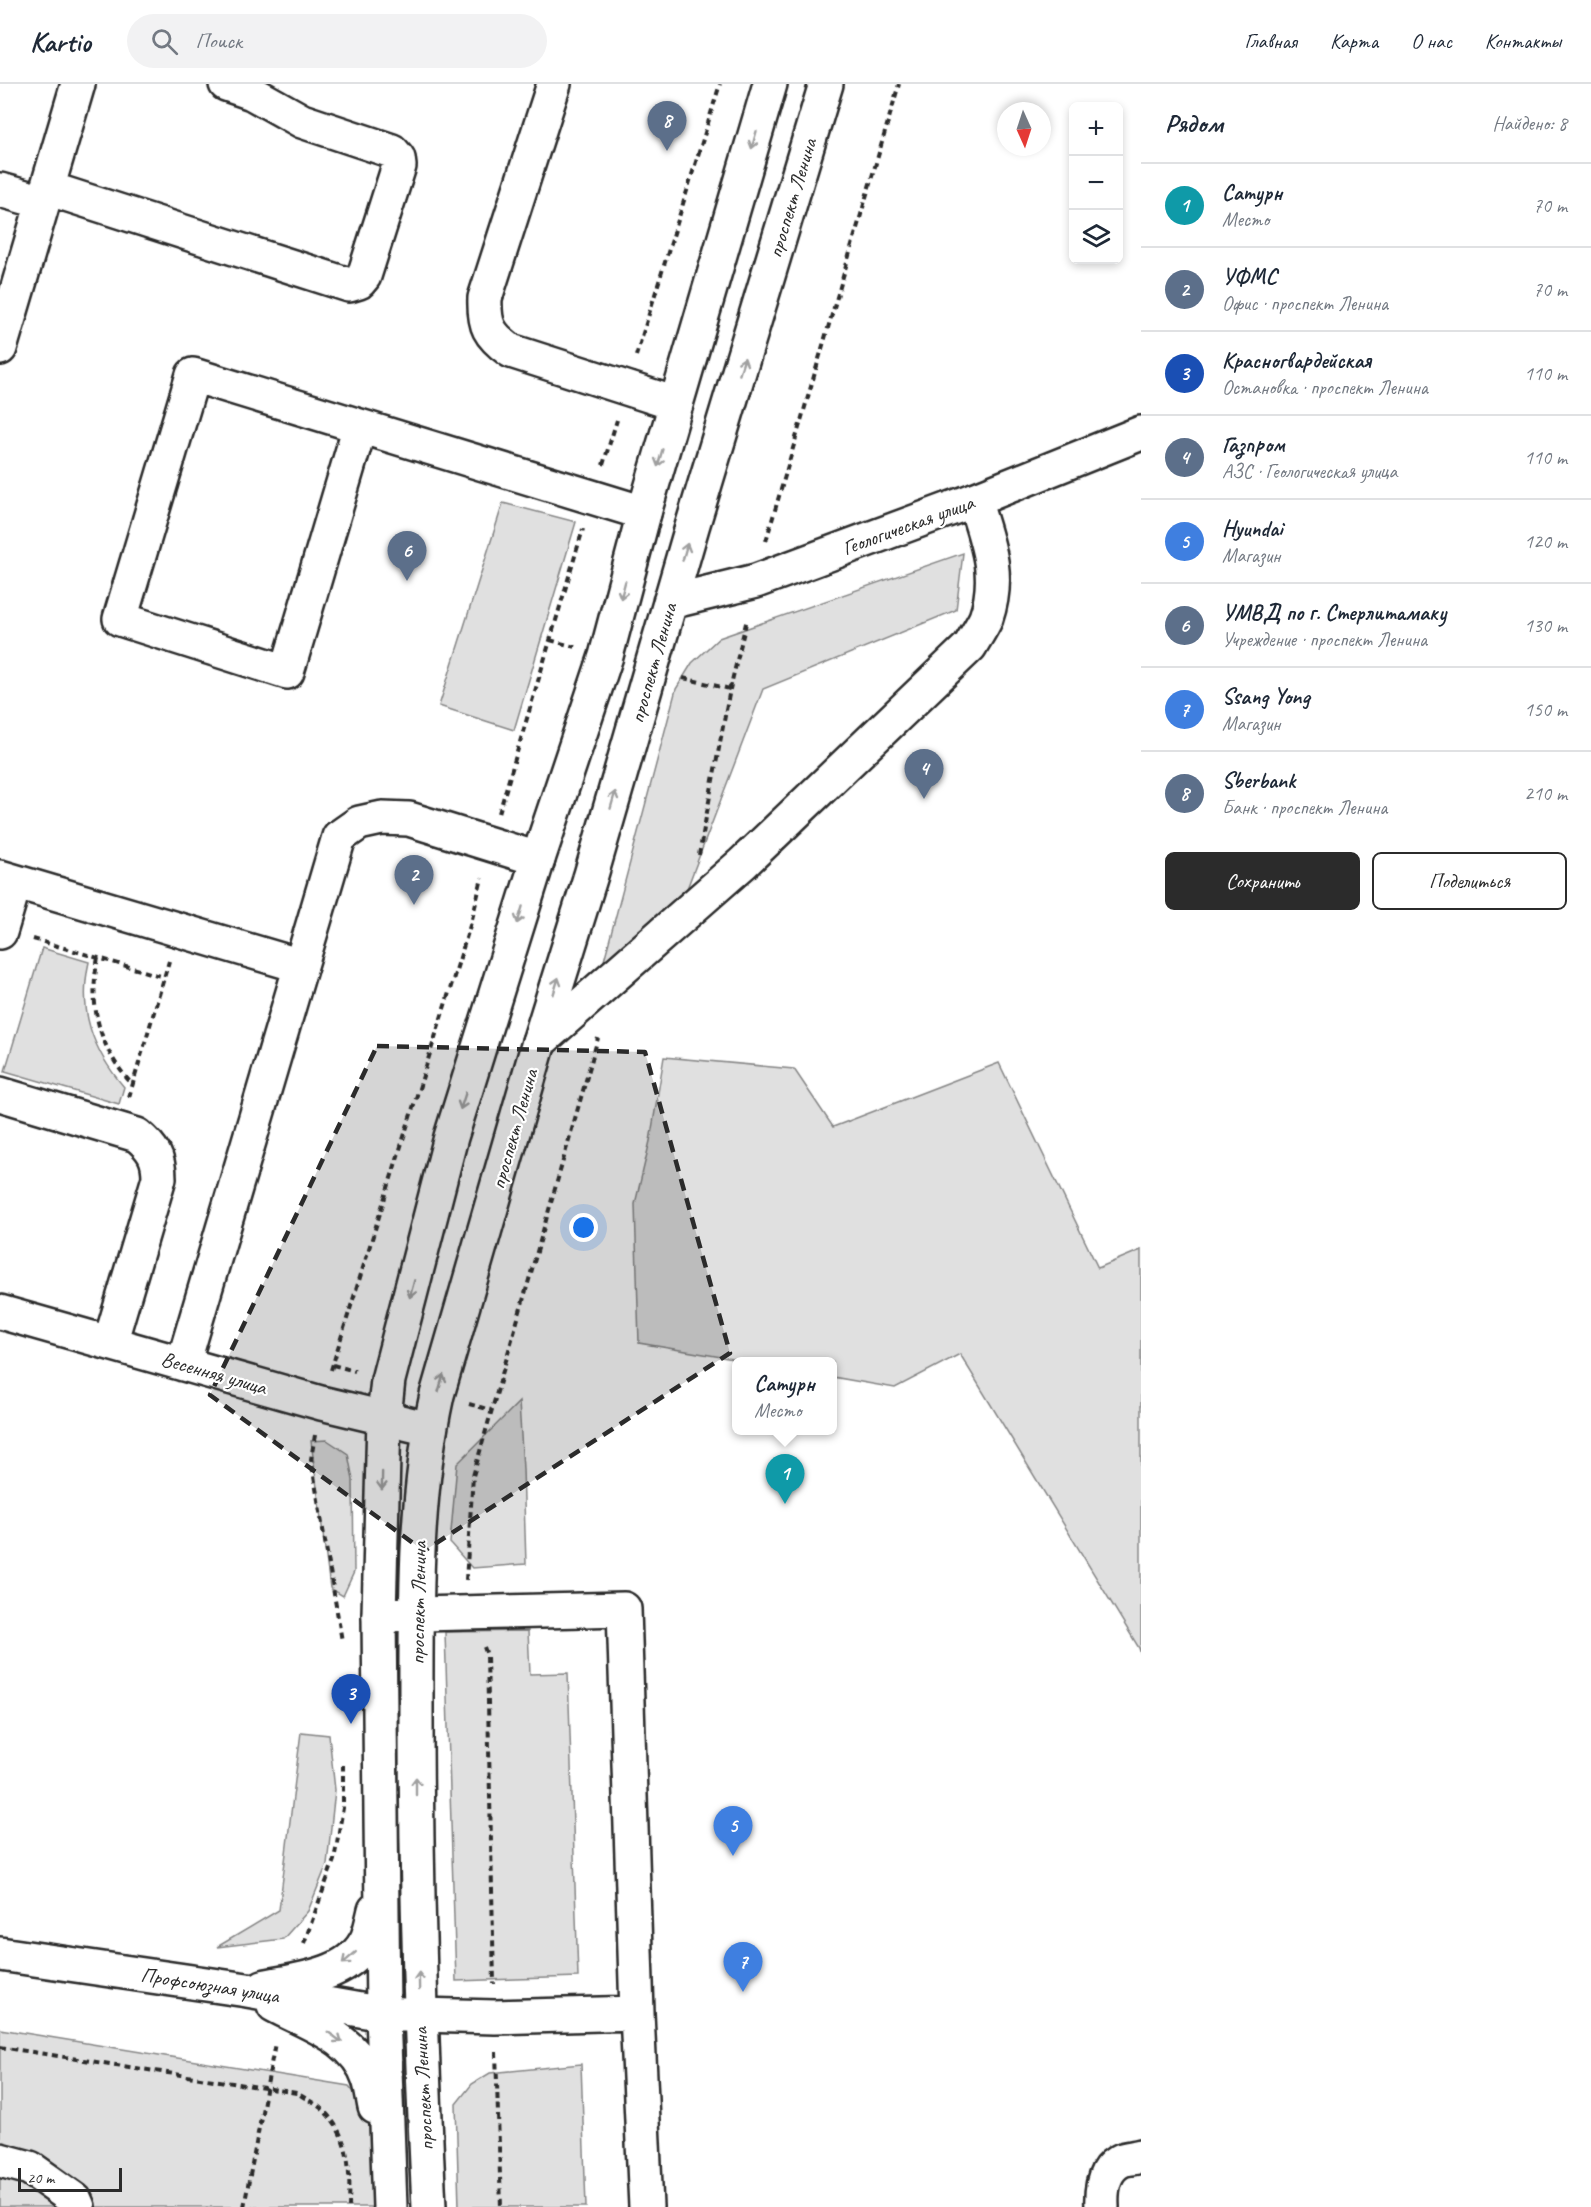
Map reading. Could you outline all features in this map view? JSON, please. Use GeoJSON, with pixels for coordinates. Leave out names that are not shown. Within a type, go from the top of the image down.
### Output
{"type":"FeatureCollection","features":[{"type":"Feature","properties":{"kind":"main road"},"geometry":{"type":"LineString","coordinates":[[0,348],[78,84]]}},
{"type":"Feature","properties":{"kind":"main road"},"geometry":{"type":"LineString","coordinates":[[0,190],[45,195],[349,285],[362,280],[399,166],[398,158],[392,151],[309,124],[276,95],[226,84]]}},
{"type":"Feature","properties":{"kind":"main road"},"geometry":{"type":"LineString","coordinates":[[554,84],[485,298],[484,316],[488,327],[496,340],[511,351],[676,404]]}},
{"type":"Feature","properties":{"kind":"main road","name":"проспект Ленина"},"geometry":{"type":"LineString","coordinates":[[390,2207],[383,2014],[378,1615],[384,1417],[388,1380],[451,1137],[538,859],[606,656],[644,513],[770,84]]}},
{"type":"Feature","properties":{"kind":"main road","name":"проспект Ленина"},"geometry":{"type":"LineString","coordinates":[[429,2207],[420,2015],[416,1833],[416,1615],[422,1509],[430,1429],[437,1395],[539,1042],[591,875],[670,602],[826,84]]}},
{"type":"Feature","properties":{"kind":"main road"},"geometry":{"type":"LineString","coordinates":[[360,426],[288,672],[120,619],[192,375],[360,426],[593,497],[644,513]]}},
{"type":"Feature","properties":{"kind":"main road","name":"Геологическая улица"},"geometry":{"type":"LineString","coordinates":[[670,602],[756,581],[974,500],[1141,433]]}},
{"type":"Feature","properties":{"kind":"main road"},"geometry":{"type":"LineString","coordinates":[[539,1042],[743,863],[970,646],[986,618],[993,586],[991,551],[974,500]]}},
{"type":"Feature","properties":{"kind":"main road"},"geometry":{"type":"LineString","coordinates":[[183,1364],[339,837],[359,823],[382,818],[409,819],[538,859]]}},
{"type":"Feature","properties":{"kind":"main road"},"geometry":{"type":"LineString","coordinates":[[0,931],[7,879],[301,966]]}},
{"type":"Feature","properties":{"kind":"main road"},"geometry":{"type":"LineString","coordinates":[[0,1094],[137,1135],[151,1146],[159,1164],[159,1179],[110,1343]]}},
{"type":"Feature","properties":{"kind":"main road","name":"Весенняя улица"},"geometry":{"type":"LineString","coordinates":[[0,1312],[321,1403],[430,1429]]}},
{"type":"Feature","properties":{"kind":"main road"},"geometry":{"type":"LineString","coordinates":[[378,1615],[624,1609],[637,2013],[646,2207]]}},
{"type":"Feature","properties":{"kind":"main road"},"geometry":{"type":"LineString","coordinates":[[287,1995],[351,1959],[367,1938],[381,1888]]}},
{"type":"Feature","properties":{"kind":"main road","name":"Профсоюзная улица"},"geometry":{"type":"LineString","coordinates":[[0,1954],[247,1990],[383,2014],[495,2017],[637,2013]]}},
{"type":"Feature","properties":{"kind":"main road"},"geometry":{"type":"LineString","coordinates":[[247,1990],[287,1995],[355,2052],[369,2078],[389,2172]]}},
{"type":"Feature","properties":{"kind":"main road"},"geometry":{"type":"LineString","coordinates":[[1102,2207],[1101,2196],[1106,2174],[1121,2160],[1141,2156]]}},
{"type":"Feature","properties":{"kind":"main road"},"geometry":{"type":"LineString","coordinates":[[0,2160],[30,2168],[75,2200],[78,2207]]}},
{"type":"Feature","properties":{"kind":"path"},"geometry":{"type":"LineString","coordinates":[[343,1646],[311,1459],[321,1403],[472,918],[490,844],[550,640],[720,84]]}},
{"type":"Feature","properties":{"kind":"path"},"geometry":{"type":"LineString","coordinates":[[688,912],[730,688],[764,547],[898,84]]}},
{"type":"Feature","properties":{"kind":"path"},"geometry":{"type":"LineString","coordinates":[[550,640],[582,648]]}},
{"type":"Feature","properties":{"kind":"path"},"geometry":{"type":"LineString","coordinates":[[679,677],[730,688]]}},
{"type":"Feature","properties":{"kind":"path"},"geometry":{"type":"LineString","coordinates":[[119,1130],[178,930]]}},
{"type":"Feature","properties":{"kind":"path"},"geometry":{"type":"LineString","coordinates":[[0,931],[164,977]]}},
{"type":"Feature","properties":{"kind":"path"},"geometry":{"type":"LineString","coordinates":[[98,958],[93,992],[98,1026],[111,1058],[132,1085]]}},
{"type":"Feature","properties":{"kind":"path"},"geometry":{"type":"LineString","coordinates":[[333,1365],[362,1373]]}},
{"type":"Feature","properties":{"kind":"path"},"geometry":{"type":"LineString","coordinates":[[464,1403],[491,1410]]}},
{"type":"Feature","properties":{"kind":"path"},"geometry":{"type":"LineString","coordinates":[[244,2207],[266,2088],[287,1995],[334,1860],[343,1808],[343,1762]]}},
{"type":"Feature","properties":{"kind":"path"},"geometry":{"type":"LineString","coordinates":[[0,2047],[297,2093],[324,2111],[343,2136],[351,2170],[349,2207]]}},
{"type":"Feature","properties":{"kind":"highlighted area"},"geometry":{"type":"Polygon","coordinates":[[[377,1046],[645,1052],[730,1353],[424,1551],[210,1395],[377,1046]]]}},
{"type":"Feature","properties":{"kind":"shaded area"},"geometry":{"type":"Polygon","coordinates":[[[503,503],[576,522],[514,730],[439,706],[503,503]]]}},
{"type":"Feature","properties":{"kind":"shaded area"},"geometry":{"type":"Polygon","coordinates":[[[963,553],[956,610],[763,689],[683,899],[602,968],[676,689],[692,663],[719,638],[963,553]]]}},
{"type":"Feature","properties":{"kind":"shaded area"},"geometry":{"type":"Polygon","coordinates":[[[42,948],[89,962],[85,997],[90,1029],[103,1058],[124,1087],[119,1104],[5,1071],[42,948]]]}},
{"type":"Feature","properties":{"kind":"shaded area"},"geometry":{"type":"Polygon","coordinates":[[[664,1057],[794,1069],[833,1127],[999,1063],[1098,1268],[1141,1250],[1141,1655],[1139,1648],[960,1354],[895,1388],[837,1378],[837,1357],[732,1359],[639,1343],[635,1204],[650,1141],[664,1057]]]}},
{"type":"Feature","properties":{"kind":"shaded area"},"geometry":{"type":"Polygon","coordinates":[[[519,1402],[526,1564],[472,1568],[450,1543],[457,1464],[519,1402]]]}},
{"type":"Feature","properties":{"kind":"shaded area"},"geometry":{"type":"Polygon","coordinates":[[[327,1440],[348,1454],[353,1480],[354,1572],[343,1596],[330,1588],[311,1441],[327,1440]]]}},
{"type":"Feature","properties":{"kind":"shaded area"},"geometry":{"type":"Polygon","coordinates":[[[528,1631],[530,1674],[568,1673],[578,1977],[456,1981],[445,1632],[528,1631]]]}},
{"type":"Feature","properties":{"kind":"shaded area"},"geometry":{"type":"Polygon","coordinates":[[[301,1732],[329,1735],[335,1790],[327,1864],[308,1911],[283,1939],[217,1947],[279,1910],[301,1732]]]}},
{"type":"Feature","properties":{"kind":"shaded area"},"geometry":{"type":"Polygon","coordinates":[[[0,2029],[349,2086],[364,2105],[372,2127],[372,2207],[0,2207],[0,2029]]]}},
{"type":"Feature","properties":{"kind":"shaded area"},"geometry":{"type":"Polygon","coordinates":[[[581,2064],[586,2207],[459,2207],[456,2104],[472,2084],[490,2073],[581,2064]]]}},
{"type":"Feature","properties":{"kind":"place","name":"Sberbank"},"geometry":{"type":"Point","coordinates":[667,151]}},
{"type":"Feature","properties":{"kind":"place","name":"УМВД по г. Стерлитамаку"},"geometry":{"type":"Point","coordinates":[407,581]}},
{"type":"Feature","properties":{"kind":"place","name":"Газпром"},"geometry":{"type":"Point","coordinates":[924,799]}},
{"type":"Feature","properties":{"kind":"place","name":"УФМС"},"geometry":{"type":"Point","coordinates":[414,905]}},
{"type":"Feature","properties":{"kind":"place","name":"Сатурн"},"geometry":{"type":"Point","coordinates":[785,1504]}},
{"type":"Feature","properties":{"kind":"place","name":"Красногвардейская"},"geometry":{"type":"Point","coordinates":[351,1724]}},
{"type":"Feature","properties":{"kind":"place","name":"Hyundai"},"geometry":{"type":"Point","coordinates":[733,1856]}},
{"type":"Feature","properties":{"kind":"place","name":"Ssang Yong"},"geometry":{"type":"Point","coordinates":[743,1992]}}]}
